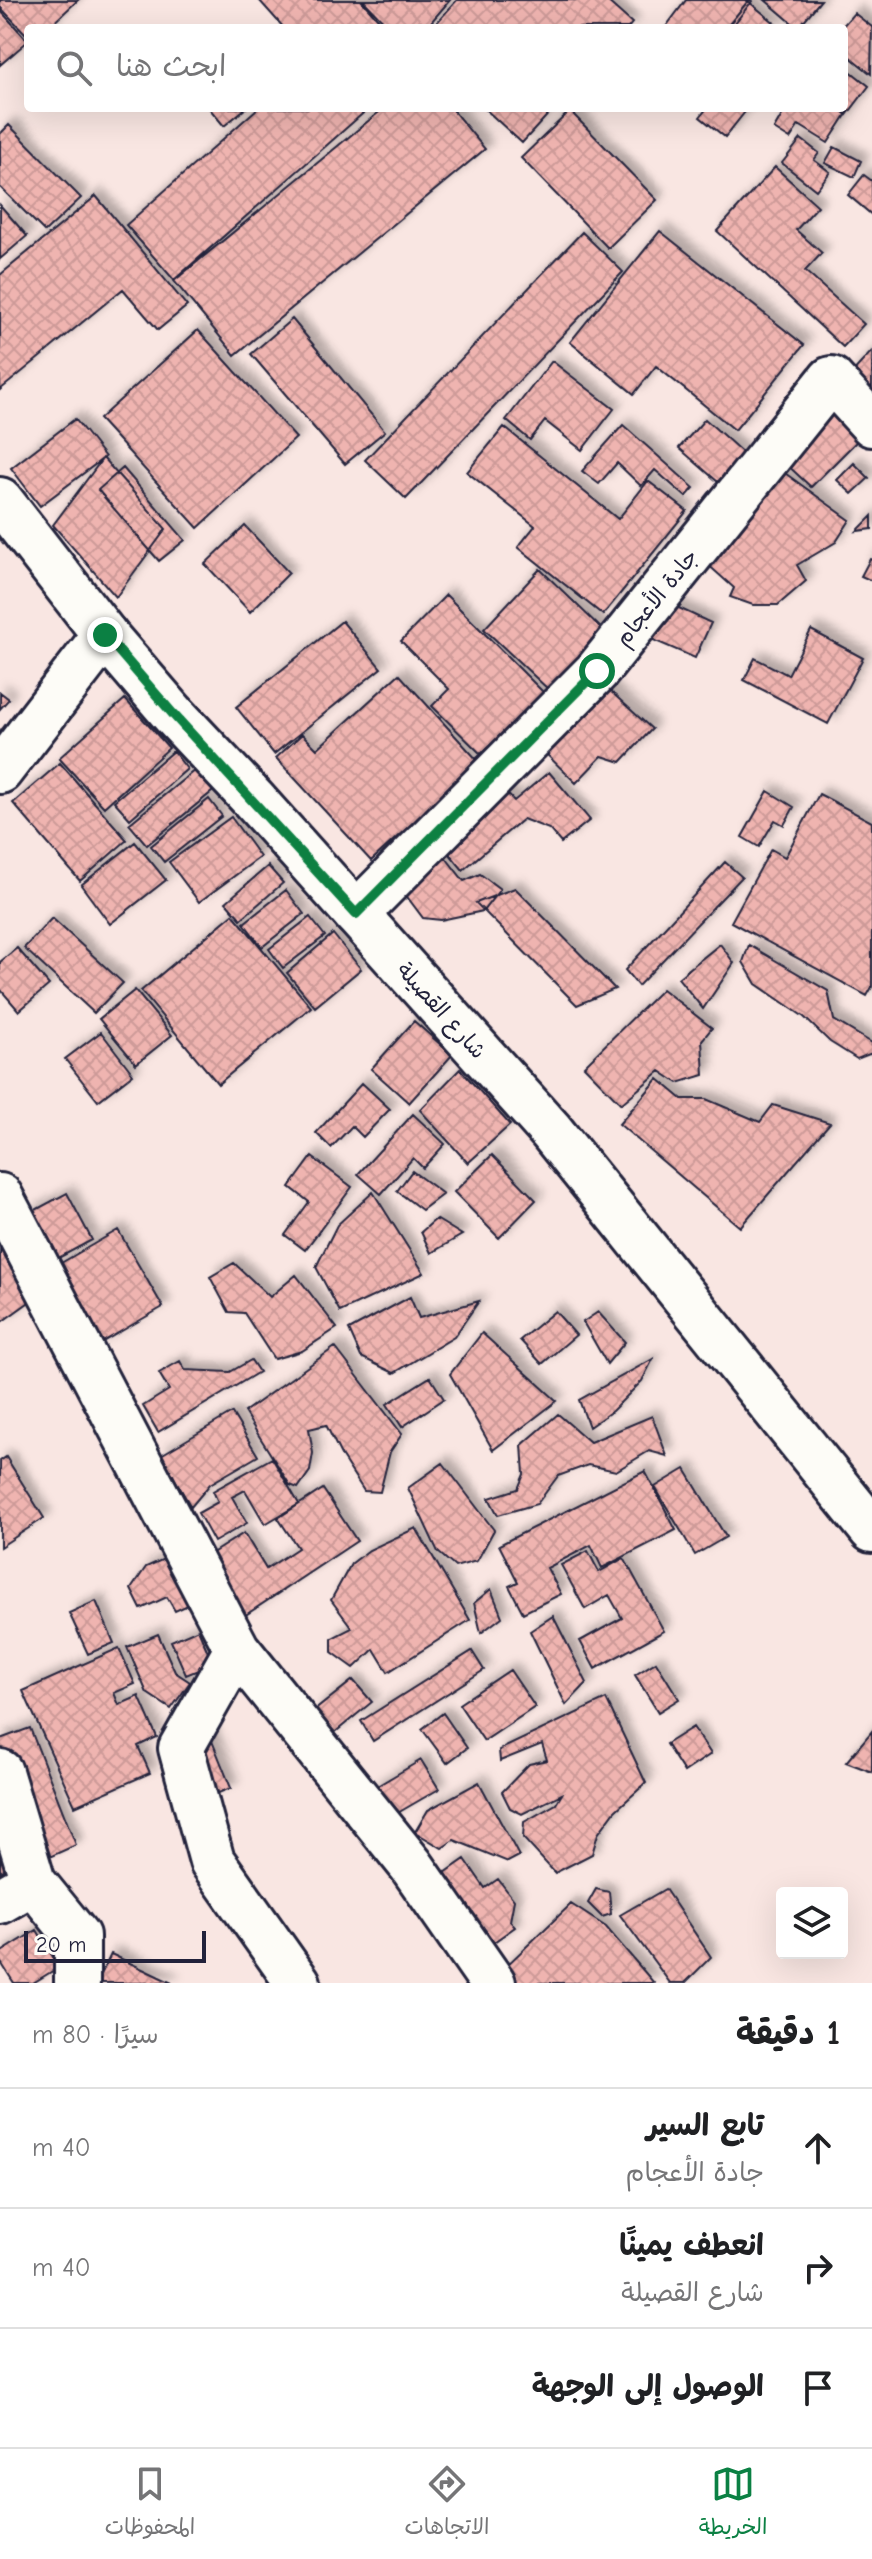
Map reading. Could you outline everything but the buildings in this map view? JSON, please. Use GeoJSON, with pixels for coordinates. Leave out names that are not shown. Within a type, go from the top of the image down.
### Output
{"type":"FeatureCollection","features":[{"type":"Feature","properties":{"kind":"street","name":"جادة الأعجام"},"geometry":{"type":"LineString","coordinates":[[356,914],[597,671],[831,379],[872,424]]}},
{"type":"Feature","properties":{"kind":"street","name":"شارع القصيلة"},"geometry":{"type":"LineString","coordinates":[[0,500],[105,635],[173,714],[551,1131],[872,1530]]}},
{"type":"Feature","properties":{"kind":"street"},"geometry":{"type":"LineString","coordinates":[[0,771],[105,635]]}},
{"type":"Feature","properties":{"kind":"street"},"geometry":{"type":"LineString","coordinates":[[0,1196],[237,1649],[411,1865],[493,1983]]}},
{"type":"Feature","properties":{"kind":"street"},"geometry":{"type":"LineString","coordinates":[[237,1649],[181,1748],[212,1861],[298,1983]]}},
{"type":"Feature","properties":{"kind":"street"},"geometry":{"type":"LineString","coordinates":[[0,1772],[16,1892],[77,1936],[77,1983]]}},
{"type":"Feature","properties":{"kind":"route"},"geometry":{"type":"LineString","coordinates":[[105,635],[356,914],[597,671]]}}]}
